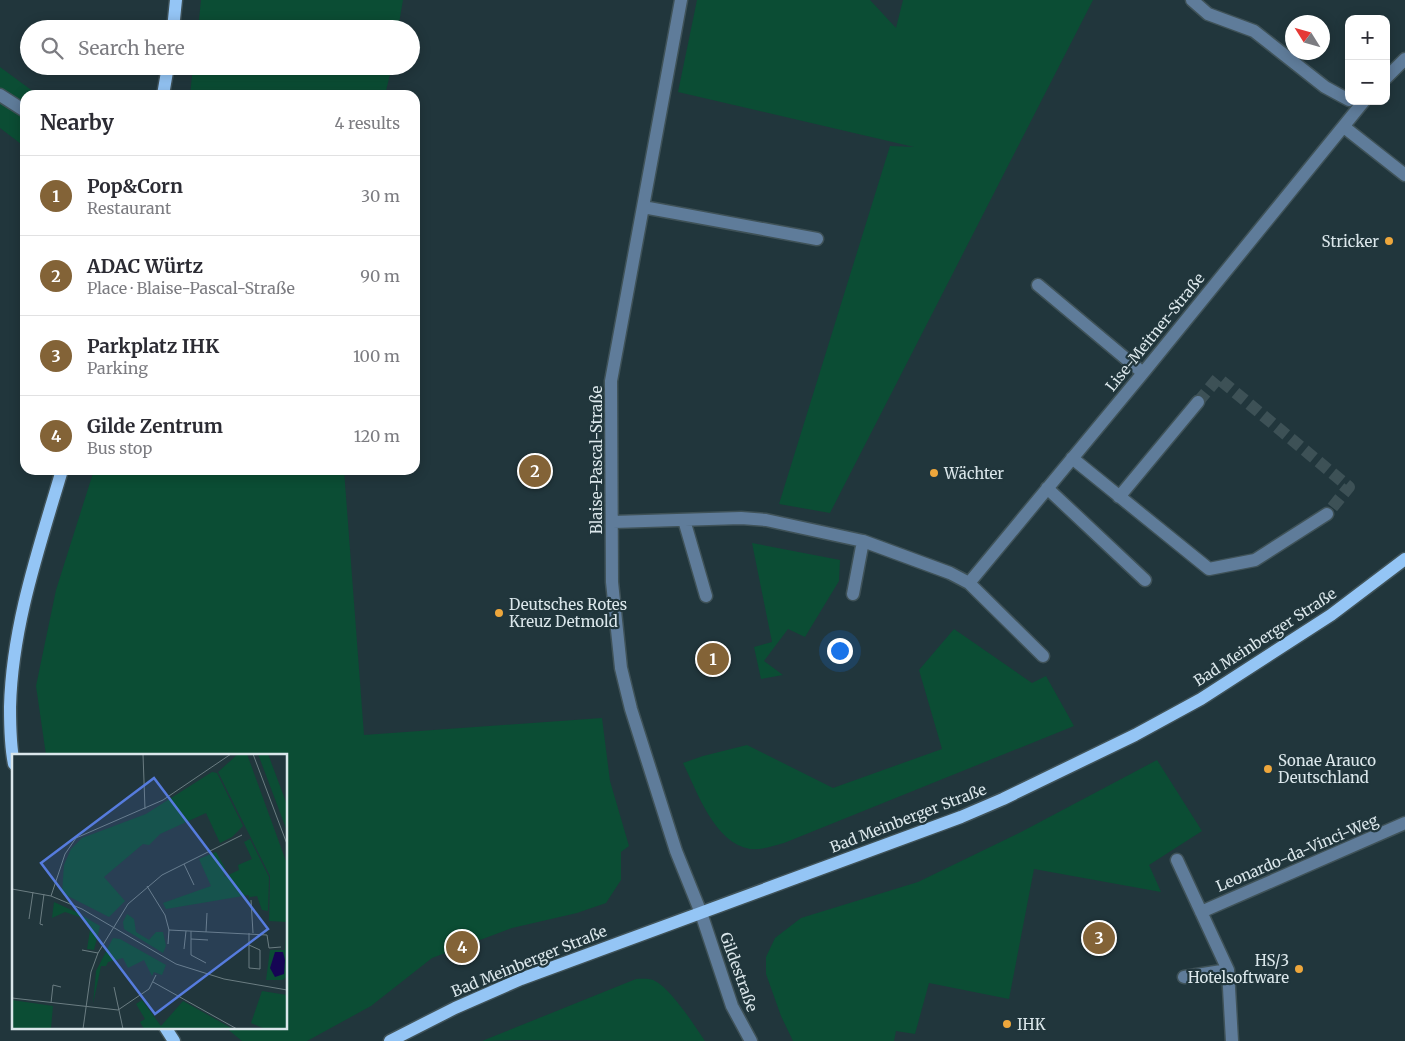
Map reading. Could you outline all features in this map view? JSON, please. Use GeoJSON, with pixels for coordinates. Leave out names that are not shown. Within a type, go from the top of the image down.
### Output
{"type":"FeatureCollection","features":[{"type":"Feature","properties":{"kind":"main road"},"geometry":{"type":"LineString","coordinates":[[174,20],[176,0]]}},
{"type":"Feature","properties":{"kind":"main road"},"geometry":{"type":"LineString","coordinates":[[164,90],[166,75]]}},
{"type":"Feature","properties":{"kind":"main road"},"geometry":{"type":"LineString","coordinates":[[12,756],[10,722],[11,678],[19,628],[29,583],[61,475]]}},
{"type":"Feature","properties":{"kind":"main road","name":"Bad Meinberger Straße"},"geometry":{"type":"LineString","coordinates":[[390,1041],[455,1008],[521,979],[961,817],[1003,799],[1201,699],[1331,614],[1405,560]]}},
{"type":"Feature","properties":{"kind":"main road"},"geometry":{"type":"LineString","coordinates":[[166,1028],[174,1041]]}},
{"type":"Feature","properties":{"kind":"street","name":"Blaise-Pascal-Straße"},"geometry":{"type":"LineString","coordinates":[[681,0],[611,381],[612,582],[621,668],[631,709],[676,851],[701,913]]}},
{"type":"Feature","properties":{"kind":"street"},"geometry":{"type":"LineString","coordinates":[[1192,0],[1208,14],[1254,32],[1325,87],[1345,97]]}},
{"type":"Feature","properties":{"kind":"street"},"geometry":{"type":"LineString","coordinates":[[1390,74],[1405,59]]}},
{"type":"Feature","properties":{"kind":"street"},"geometry":{"type":"LineString","coordinates":[[0,95],[20,109]]}},
{"type":"Feature","properties":{"kind":"street","name":"Lise-Meitner-Straße"},"geometry":{"type":"LineString","coordinates":[[969,583],[1344,127],[1355,105]]}},
{"type":"Feature","properties":{"kind":"street"},"geometry":{"type":"LineString","coordinates":[[1344,127],[1405,174]]}},
{"type":"Feature","properties":{"kind":"street"},"geometry":{"type":"LineString","coordinates":[[643,207],[816,239]]}},
{"type":"Feature","properties":{"kind":"street"},"geometry":{"type":"LineString","coordinates":[[1038,285],[1143,373]]}},
{"type":"Feature","properties":{"kind":"street"},"geometry":{"type":"LineString","coordinates":[[1119,497],[1198,402]]}},
{"type":"Feature","properties":{"kind":"street"},"geometry":{"type":"LineString","coordinates":[[1072,458],[1210,569],[1255,560],[1327,514]]}},
{"type":"Feature","properties":{"kind":"street"},"geometry":{"type":"LineString","coordinates":[[1047,488],[1145,580]]}},
{"type":"Feature","properties":{"kind":"street"},"geometry":{"type":"LineString","coordinates":[[613,522],[741,518],[766,520],[863,541],[950,573],[969,583],[1042,656]]}},
{"type":"Feature","properties":{"kind":"street"},"geometry":{"type":"LineString","coordinates":[[684,520],[706,596]]}},
{"type":"Feature","properties":{"kind":"street"},"geometry":{"type":"LineString","coordinates":[[853,594],[863,541]]}},
{"type":"Feature","properties":{"kind":"street","name":"Leonardo-da-Vinci-Weg"},"geometry":{"type":"LineString","coordinates":[[1201,912],[1405,823]]}},
{"type":"Feature","properties":{"kind":"street"},"geometry":{"type":"LineString","coordinates":[[1177,860],[1228,970],[1232,1041]]}},
{"type":"Feature","properties":{"kind":"street","name":"Gildestraße"},"geometry":{"type":"LineString","coordinates":[[701,913],[732,1006],[751,1041]]}},
{"type":"Feature","properties":{"kind":"street"},"geometry":{"type":"LineString","coordinates":[[1184,977],[1228,970]]}},
{"type":"Feature","properties":{"kind":"green space"},"geometry":{"type":"Polygon","coordinates":[[[201,0],[403,0],[400,20],[199,20],[201,0]]]}},
{"type":"Feature","properties":{"kind":"green space"},"geometry":{"type":"Polygon","coordinates":[[[697,0],[870,0],[896,28],[903,0],[1093,0],[830,513],[779,504],[890,146],[914,147],[678,92],[697,0]]]}},
{"type":"Feature","properties":{"kind":"green space"},"geometry":{"type":"Polygon","coordinates":[[[0,67],[31,90],[20,90],[20,143],[0,128],[0,67]]]}},
{"type":"Feature","properties":{"kind":"green space"},"geometry":{"type":"Polygon","coordinates":[[[192,75],[390,75],[386,90],[191,90],[192,75]]]}},
{"type":"Feature","properties":{"kind":"green space"},"geometry":{"type":"Polygon","coordinates":[[[92,475],[344,475],[364,735],[602,718],[610,781],[629,846],[621,852],[621,880],[606,903],[577,913],[512,928],[432,958],[371,1006],[307,1041],[242,1041],[226,1028],[288,1028],[288,754],[46,754],[36,686],[56,590],[92,475]]]}},
{"type":"Feature","properties":{"kind":"green space"},"geometry":{"type":"Polygon","coordinates":[[[752,543],[840,560],[839,581],[805,637],[788,629],[764,661],[783,675],[761,679],[754,647],[772,642],[752,543]]]}},
{"type":"Feature","properties":{"kind":"green space"},"geometry":{"type":"Polygon","coordinates":[[[954,629],[1032,683],[1046,676],[1074,726],[784,843],[750,849],[737,845],[717,827],[701,801],[683,763],[747,745],[833,788],[942,749],[919,670],[954,629]]]}},
{"type":"Feature","properties":{"kind":"green space"},"geometry":{"type":"Polygon","coordinates":[[[1157,760],[1202,831],[1149,865],[1161,892],[1034,869],[1009,999],[929,983],[915,1034],[896,1031],[894,1041],[793,1041],[781,1016],[766,974],[766,957],[775,938],[801,918],[918,882],[1023,831],[1157,760]]]}},
{"type":"Feature","properties":{"kind":"green space"},"geometry":{"type":"Polygon","coordinates":[[[636,979],[651,979],[662,986],[682,1008],[705,1041],[482,1041],[636,979]]]}},
{"type":"Feature","properties":{"kind":"tunnel"},"geometry":{"type":"LineString","coordinates":[[1198,402],[1218,378],[1349,487],[1327,514]]}},
{"type":"Feature","properties":{"kind":"place","name":"Stricker"},"geometry":{"type":"Point","coordinates":[1389,241]}},
{"type":"Feature","properties":{"kind":"place","name":"ADAC Würtz"},"geometry":{"type":"Point","coordinates":[535,471]}},
{"type":"Feature","properties":{"kind":"place","name":"Wächter"},"geometry":{"type":"Point","coordinates":[934,473]}},
{"type":"Feature","properties":{"kind":"place","name":"Deutsches Rotes Kreuz Detmold"},"geometry":{"type":"Point","coordinates":[499,613]}},
{"type":"Feature","properties":{"kind":"place","name":"Pop&Corn"},"geometry":{"type":"Point","coordinates":[713,659]}},
{"type":"Feature","properties":{"kind":"place","name":"Sonae Arauco Deutschland"},"geometry":{"type":"Point","coordinates":[1268,769]}},
{"type":"Feature","properties":{"kind":"place","name":"Parkplatz IHK"},"geometry":{"type":"Point","coordinates":[1099,938]}},
{"type":"Feature","properties":{"kind":"place","name":"Gilde Zentrum"},"geometry":{"type":"Point","coordinates":[462,947]}},
{"type":"Feature","properties":{"kind":"place","name":"HS/3 Hotelsoftware"},"geometry":{"type":"Point","coordinates":[1299,969]}},
{"type":"Feature","properties":{"kind":"place","name":"IHK"},"geometry":{"type":"Point","coordinates":[1007,1024]}}]}
